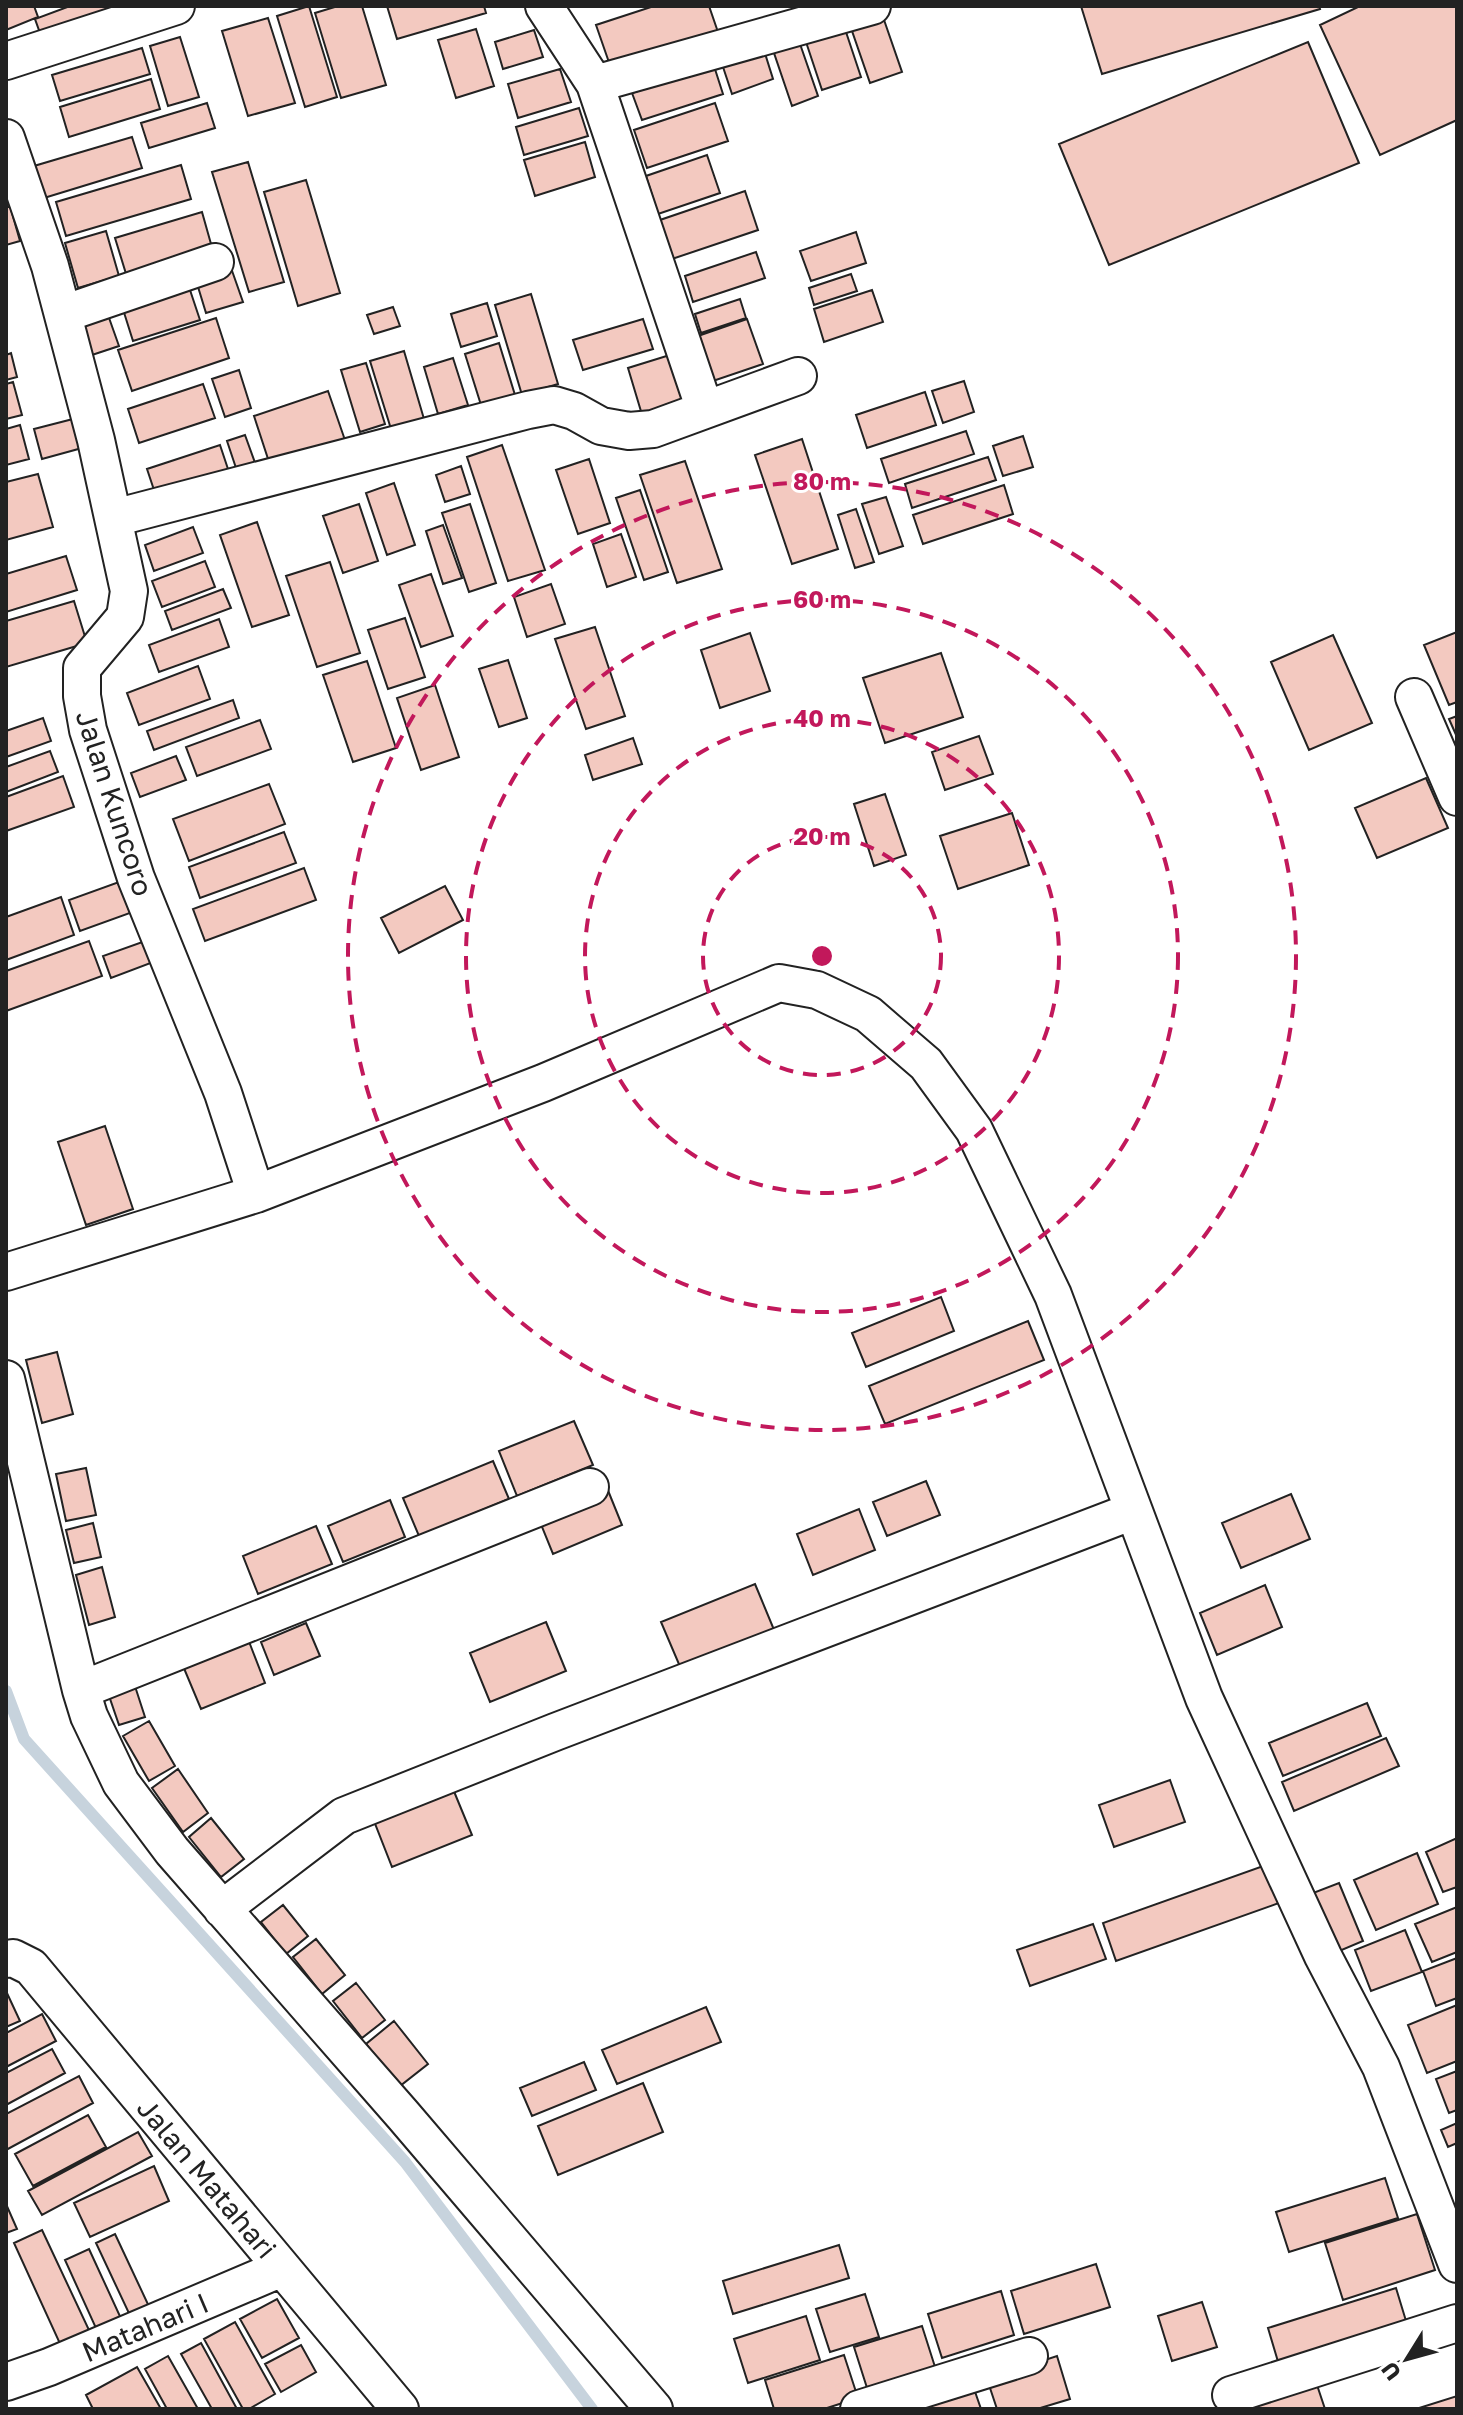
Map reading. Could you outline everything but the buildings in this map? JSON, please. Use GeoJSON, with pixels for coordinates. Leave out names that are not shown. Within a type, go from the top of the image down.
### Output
{"type":"FeatureCollection","features":[{"type":"Feature","properties":{"kind":"street"},"geometry":{"type":"LineString","coordinates":[[6,61],[176,6]]}},
{"type":"Feature","properties":{"kind":"street"},"geometry":{"type":"LineString","coordinates":[[544,6],[595,84],[705,410]]}},
{"type":"Feature","properties":{"kind":"street"},"geometry":{"type":"LineString","coordinates":[[595,84],[872,6]]}},
{"type":"Feature","properties":{"kind":"street","name":"Jalan Kuncoro"},"geometry":{"type":"LineString","coordinates":[[7,144],[50,266],[114,518],[129,591],[125,617],[82,668],[82,696],[88,730],[136,878],[223,1093],[256,1194]]}},
{"type":"Feature","properties":{"kind":"street"},"geometry":{"type":"LineString","coordinates":[[63,314],[215,262]]}},
{"type":"Feature","properties":{"kind":"street"},"geometry":{"type":"LineString","coordinates":[[114,518],[554,405],[574,411],[601,426],[629,431],[653,429],[798,376]]}},
{"type":"Feature","properties":{"kind":"street"},"geometry":{"type":"LineString","coordinates":[[1414,697],[1457,797]]}},
{"type":"Feature","properties":{"kind":"street"},"geometry":{"type":"LineString","coordinates":[[6,1272],[256,1194],[543,1083],[779,983],[817,990],[868,1014],[926,1064],[974,1130],[1053,1295],[1204,1698],[1323,1956],[1381,2067],[1457,2264]]}},
{"type":"Feature","properties":{"kind":"street"},"geometry":{"type":"LineString","coordinates":[[6,1379],[81,1690],[89,1716],[121,1783],[172,1851],[654,2409]]}},
{"type":"Feature","properties":{"kind":"street"},"geometry":{"type":"LineString","coordinates":[[81,1690],[590,1487]]}},
{"type":"Feature","properties":{"kind":"street"},"geometry":{"type":"LineString","coordinates":[[222,1909],[344,1816],[1133,1511]]}},
{"type":"Feature","properties":{"kind":"street","name":"Jalan Matahari"},"geometry":{"type":"LineString","coordinates":[[6,1959],[13,1958],[31,1967],[400,2409]]}},
{"type":"Feature","properties":{"kind":"street","name":"Matahari I"},"geometry":{"type":"LineString","coordinates":[[6,2382],[49,2367],[282,2268]]}},
{"type":"Feature","properties":{"kind":"street"},"geometry":{"type":"LineString","coordinates":[[1231,2395],[1457,2323]]}},
{"type":"Feature","properties":{"kind":"street"},"geometry":{"type":"LineString","coordinates":[[859,2409],[1029,2356]]}},
{"type":"Feature","properties":{"kind":"waterway"},"geometry":{"type":"LineString","coordinates":[[6,1691],[24,1739],[405,2162],[592,2409]]}}]}
